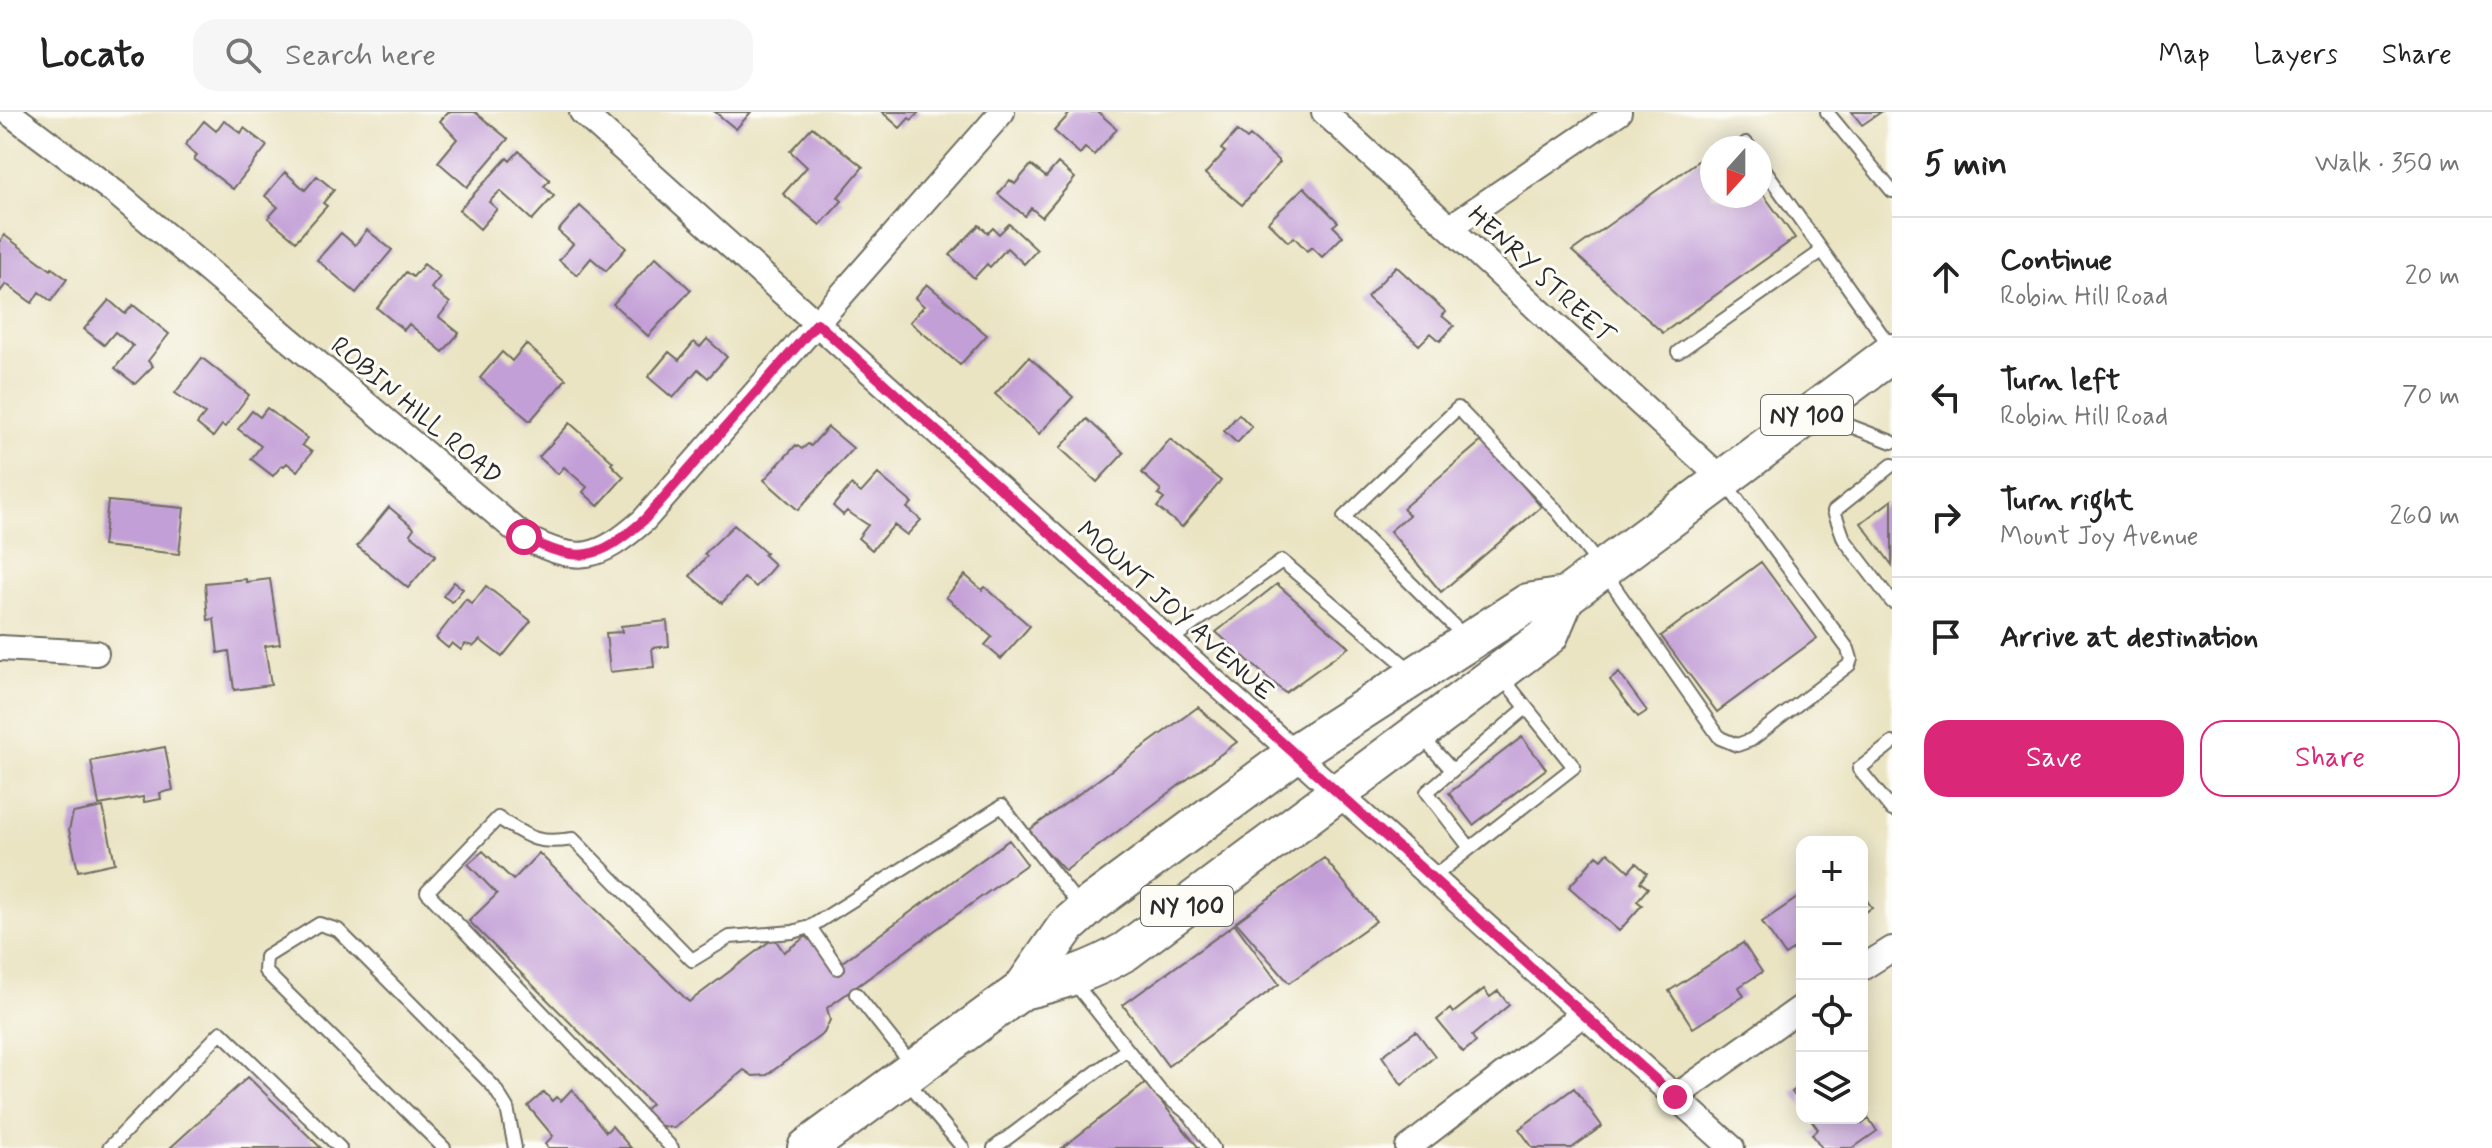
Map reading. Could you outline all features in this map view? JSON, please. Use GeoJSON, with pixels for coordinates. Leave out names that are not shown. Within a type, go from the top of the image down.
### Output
{"type":"FeatureCollection","features":[{"type":"Feature","properties":{"kind":"main road","name":"NY 100"},"geometry":{"type":"LineString","coordinates":[[807,1148],[1022,990],[1066,927],[1083,911],[1294,754],[1528,603],[1565,597],[1892,351]]}},
{"type":"Feature","properties":{"kind":"main road","name":"NY 100"},"geometry":{"type":"LineString","coordinates":[[1022,990],[1071,978],[1126,951],[1549,635],[1565,597]]}},
{"type":"Feature","properties":{"kind":"street","name":"ROBIN HILL ROAD"},"geometry":{"type":"LineString","coordinates":[[8,112],[117,194],[524,537],[555,553],[586,555],[618,542],[644,520],[1002,112]]}},
{"type":"Feature","properties":{"kind":"street","name":"MOUNT JOY AVENUE"},"geometry":{"type":"LineString","coordinates":[[582,112],[1732,1148]]}},
{"type":"Feature","properties":{"kind":"street","name":"HENRY STREET"},"geometry":{"type":"LineString","coordinates":[[1324,112],[1721,478]]}},
{"type":"Feature","properties":{"kind":"street"},"geometry":{"type":"LineString","coordinates":[[1450,227],[1619,112]]}},
{"type":"Feature","properties":{"kind":"street"},"geometry":{"type":"LineString","coordinates":[[0,648],[96,653]]}},
{"type":"Feature","properties":{"kind":"street"},"geometry":{"type":"LineString","coordinates":[[1868,964],[1892,949]]}},
{"type":"Feature","properties":{"kind":"street"},"geometry":{"type":"LineString","coordinates":[[1675,1097],[1796,1011]]}},
{"type":"Feature","properties":{"kind":"street"},"geometry":{"type":"LineString","coordinates":[[1408,1148],[1583,1014]]}},
{"type":"Feature","properties":{"kind":"lane"},"geometry":{"type":"LineString","coordinates":[[1827,112],[1892,191]]}},
{"type":"Feature","properties":{"kind":"lane"},"geometry":{"type":"LineString","coordinates":[[1772,180],[1892,351]]}},
{"type":"Feature","properties":{"kind":"lane"},"geometry":{"type":"LineString","coordinates":[[1678,352],[1822,251]]}},
{"type":"Feature","properties":{"kind":"lane"},"geometry":{"type":"LineString","coordinates":[[1469,641],[1344,517],[1458,408],[1558,512],[1602,569],[1720,738],[1737,745],[1751,740],[1849,665],[1851,659],[1848,649],[1721,478]]}},
{"type":"Feature","properties":{"kind":"lane"},"geometry":{"type":"LineString","coordinates":[[1813,411],[1892,442]]}},
{"type":"Feature","properties":{"kind":"lane"},"geometry":{"type":"LineString","coordinates":[[1892,465],[1834,511],[1844,539],[1892,602]]}},
{"type":"Feature","properties":{"kind":"lane"},"geometry":{"type":"LineString","coordinates":[[1169,641],[1282,561],[1416,675]]}},
{"type":"Feature","properties":{"kind":"lane"},"geometry":{"type":"LineString","coordinates":[[1432,878],[1574,767],[1499,673]]}},
{"type":"Feature","properties":{"kind":"lane"},"geometry":{"type":"LineString","coordinates":[[1470,848],[1427,792],[1526,708]]}},
{"type":"Feature","properties":{"kind":"lane"},"geometry":{"type":"LineString","coordinates":[[1419,734],[1452,770]]}},
{"type":"Feature","properties":{"kind":"lane"},"geometry":{"type":"LineString","coordinates":[[1892,743],[1859,769],[1892,810]]}},
{"type":"Feature","properties":{"kind":"lane"},"geometry":{"type":"LineString","coordinates":[[672,1148],[427,892],[498,818],[534,841],[573,839],[692,960],[730,937],[793,932],[810,927],[1002,806],[1083,911]]}},
{"type":"Feature","properties":{"kind":"lane"},"geometry":{"type":"LineString","coordinates":[[444,1148],[265,971],[266,957],[319,924],[338,930],[494,1087],[507,1108],[515,1148]]}},
{"type":"Feature","properties":{"kind":"lane"},"geometry":{"type":"LineString","coordinates":[[810,927],[838,968]]}},
{"type":"Feature","properties":{"kind":"lane"},"geometry":{"type":"LineString","coordinates":[[1071,978],[1160,1091],[1190,1115],[1213,1148]]}},
{"type":"Feature","properties":{"kind":"lane"},"geometry":{"type":"LineString","coordinates":[[856,994],[963,1148]]}},
{"type":"Feature","properties":{"kind":"lane"},"geometry":{"type":"LineString","coordinates":[[109,1148],[221,1032],[340,1148]]}},
{"type":"Feature","properties":{"kind":"lane"},"geometry":{"type":"LineString","coordinates":[[994,1148],[1127,1049]]}},
{"type":"Feature","properties":{"kind":"building"},"geometry":{"type":"Polygon","coordinates":[[[448,112],[475,112],[508,139],[467,187],[438,162],[457,139],[440,121],[448,112]]]}},
{"type":"Feature","properties":{"kind":"building"},"geometry":{"type":"Polygon","coordinates":[[[715,112],[751,112],[736,129],[715,112]]]}},
{"type":"Feature","properties":{"kind":"building"},"geometry":{"type":"Polygon","coordinates":[[[882,112],[919,112],[900,128],[882,112]]]}},
{"type":"Feature","properties":{"kind":"building"},"geometry":{"type":"Polygon","coordinates":[[[1071,112],[1098,112],[1117,129],[1094,155],[1085,148],[1080,154],[1054,131],[1071,112]]]}},
{"type":"Feature","properties":{"kind":"building"},"geometry":{"type":"Polygon","coordinates":[[[1852,112],[1881,112],[1862,125],[1852,112]]]}},
{"type":"Feature","properties":{"kind":"building"},"geometry":{"type":"Polygon","coordinates":[[[224,120],[241,133],[244,128],[267,146],[233,189],[194,159],[197,155],[185,145],[204,121],[216,131],[224,120]]]}},
{"type":"Feature","properties":{"kind":"building"},"geometry":{"type":"Polygon","coordinates":[[[812,127],[863,167],[838,197],[842,201],[820,225],[783,194],[807,167],[790,151],[812,127]]]}},
{"type":"Feature","properties":{"kind":"building"},"geometry":{"type":"Polygon","coordinates":[[[1237,131],[1247,139],[1250,136],[1280,162],[1242,205],[1205,174],[1225,152],[1221,149],[1237,131]]]}},
{"type":"Feature","properties":{"kind":"building"},"geometry":{"type":"Polygon","coordinates":[[[519,151],[550,180],[544,186],[554,196],[532,220],[500,191],[489,202],[497,209],[480,229],[459,210],[507,158],[510,161],[519,151]]]}},
{"type":"Feature","properties":{"kind":"building"},"geometry":{"type":"Polygon","coordinates":[[[1700,160],[1700,208],[1772,206],[1795,238],[1663,333],[1572,251],[1700,160]]]}},
{"type":"Feature","properties":{"kind":"building"},"geometry":{"type":"Polygon","coordinates":[[[1058,163],[1075,178],[1042,217],[1031,208],[1025,216],[998,194],[1010,180],[1015,184],[1031,165],[1046,177],[1058,163]]]}},
{"type":"Feature","properties":{"kind":"building"},"geometry":{"type":"Polygon","coordinates":[[[285,172],[305,190],[317,176],[334,190],[323,203],[327,206],[296,241],[268,218],[278,207],[265,196],[285,172]]]}},
{"type":"Feature","properties":{"kind":"building"},"geometry":{"type":"Polygon","coordinates":[[[1304,187],[1338,222],[1333,226],[1343,236],[1322,257],[1312,247],[1307,251],[1294,237],[1288,242],[1268,222],[1304,187]]]}},
{"type":"Feature","properties":{"kind":"building"},"geometry":{"type":"Polygon","coordinates":[[[580,206],[626,248],[606,271],[591,258],[577,275],[559,260],[573,244],[558,231],[580,206]]]}},
{"type":"Feature","properties":{"kind":"building"},"geometry":{"type":"Polygon","coordinates":[[[1009,224],[1037,250],[1024,264],[1007,248],[990,267],[987,264],[974,278],[950,255],[979,225],[988,233],[993,228],[999,234],[1009,224]]]}},
{"type":"Feature","properties":{"kind":"building"},"geometry":{"type":"Polygon","coordinates":[[[367,230],[392,250],[356,293],[317,260],[341,233],[355,245],[367,230]]]}},
{"type":"Feature","properties":{"kind":"building"},"geometry":{"type":"Polygon","coordinates":[[[4,235],[67,279],[51,301],[39,292],[32,303],[6,284],[0,292],[0,241],[4,235]]]}},
{"type":"Feature","properties":{"kind":"building"},"geometry":{"type":"Polygon","coordinates":[[[656,257],[691,290],[648,336],[613,304],[656,257]]]}},
{"type":"Feature","properties":{"kind":"building"},"geometry":{"type":"Polygon","coordinates":[[[424,264],[440,277],[431,288],[450,303],[439,317],[459,333],[443,352],[409,324],[404,330],[377,308],[406,272],[413,277],[424,264]]]}},
{"type":"Feature","properties":{"kind":"building"},"geometry":{"type":"Polygon","coordinates":[[[1396,266],[1446,312],[1442,316],[1454,326],[1440,341],[1431,333],[1419,345],[1367,297],[1396,266]]]}},
{"type":"Feature","properties":{"kind":"building"},"geometry":{"type":"Polygon","coordinates":[[[927,284],[987,335],[960,365],[910,322],[924,306],[915,298],[927,284]]]}},
{"type":"Feature","properties":{"kind":"building"},"geometry":{"type":"Polygon","coordinates":[[[109,300],[125,314],[133,305],[169,334],[148,361],[153,366],[135,384],[115,368],[133,346],[115,332],[104,345],[84,329],[109,300]]]}},
{"type":"Feature","properties":{"kind":"building"},"geometry":{"type":"Polygon","coordinates":[[[707,339],[727,357],[708,378],[698,369],[673,398],[648,377],[669,352],[679,360],[694,342],[700,347],[707,339]]]}},
{"type":"Feature","properties":{"kind":"building"},"geometry":{"type":"Polygon","coordinates":[[[526,344],[566,379],[530,421],[480,378],[502,352],[512,361],[526,344]]]}},
{"type":"Feature","properties":{"kind":"building"},"geometry":{"type":"Polygon","coordinates":[[[1029,357],[1073,397],[1039,434],[995,394],[1029,357]]]}},
{"type":"Feature","properties":{"kind":"building"},"geometry":{"type":"Polygon","coordinates":[[[202,358],[249,395],[225,427],[222,425],[213,437],[197,424],[205,414],[175,393],[202,358]]]}},
{"type":"Feature","properties":{"kind":"building"},"geometry":{"type":"Polygon","coordinates":[[[267,408],[307,438],[302,445],[312,452],[297,471],[287,463],[273,476],[251,459],[261,446],[238,429],[252,411],[260,417],[267,408]]]}},
{"type":"Feature","properties":{"kind":"building"},"geometry":{"type":"Polygon","coordinates":[[[1239,414],[1252,427],[1237,443],[1224,431],[1239,414]]]}},
{"type":"Feature","properties":{"kind":"building"},"geometry":{"type":"Polygon","coordinates":[[[1087,419],[1124,453],[1097,482],[1060,448],[1087,419]]]}},
{"type":"Feature","properties":{"kind":"building"},"geometry":{"type":"Polygon","coordinates":[[[570,423],[613,462],[611,464],[624,477],[598,506],[583,492],[587,487],[564,467],[558,474],[539,457],[570,423]]]}},
{"type":"Feature","properties":{"kind":"building"},"geometry":{"type":"Polygon","coordinates":[[[828,427],[853,448],[798,510],[764,480],[796,445],[802,449],[808,444],[811,446],[828,427]]]}},
{"type":"Feature","properties":{"kind":"building"},"geometry":{"type":"Polygon","coordinates":[[[1170,439],[1221,481],[1182,527],[1157,507],[1164,499],[1158,494],[1161,490],[1142,473],[1170,439]]]}},
{"type":"Feature","properties":{"kind":"building"},"geometry":{"type":"Polygon","coordinates":[[[1484,439],[1541,507],[1441,592],[1390,531],[1409,515],[1403,508],[1484,439]]]}},
{"type":"Feature","properties":{"kind":"building"},"geometry":{"type":"Polygon","coordinates":[[[878,474],[912,503],[907,508],[921,520],[907,535],[894,525],[872,550],[858,538],[868,525],[847,511],[843,515],[833,506],[851,485],[861,493],[878,474]]]}},
{"type":"Feature","properties":{"kind":"building"},"geometry":{"type":"Polygon","coordinates":[[[1892,500],[1892,565],[1861,523],[1892,500]]]}},
{"type":"Feature","properties":{"kind":"building"},"geometry":{"type":"Polygon","coordinates":[[[108,501],[184,508],[179,554],[103,546],[108,501]]]}},
{"type":"Feature","properties":{"kind":"building"},"geometry":{"type":"Polygon","coordinates":[[[389,507],[414,528],[410,534],[436,555],[408,588],[357,546],[389,507]]]}},
{"type":"Feature","properties":{"kind":"building"},"geometry":{"type":"Polygon","coordinates":[[[734,525],[775,565],[756,587],[744,578],[722,603],[690,576],[707,556],[704,554],[734,525]]]}},
{"type":"Feature","properties":{"kind":"building"},"geometry":{"type":"Polygon","coordinates":[[[1761,562],[1817,638],[1717,712],[1661,636],[1761,562]]]}},
{"type":"Feature","properties":{"kind":"building"},"geometry":{"type":"Polygon","coordinates":[[[965,575],[982,590],[985,587],[1030,626],[1001,659],[985,645],[992,637],[946,597],[965,575]]]}},
{"type":"Feature","properties":{"kind":"building"},"geometry":{"type":"Polygon","coordinates":[[[246,579],[246,582],[270,579],[280,644],[265,646],[271,685],[234,690],[229,651],[218,653],[214,619],[208,620],[205,583],[246,579]]]}},
{"type":"Feature","properties":{"kind":"building"},"geometry":{"type":"Polygon","coordinates":[[[454,582],[463,589],[452,602],[443,596],[454,582]]]}},
{"type":"Feature","properties":{"kind":"building"},"geometry":{"type":"Polygon","coordinates":[[[1277,584],[1349,647],[1285,693],[1216,632],[1277,584]]]}},
{"type":"Feature","properties":{"kind":"building"},"geometry":{"type":"Polygon","coordinates":[[[486,586],[531,621],[502,657],[480,640],[474,646],[465,644],[461,650],[452,643],[448,648],[436,638],[466,599],[472,604],[486,586]]]}},
{"type":"Feature","properties":{"kind":"building"},"geometry":{"type":"Polygon","coordinates":[[[667,621],[669,646],[652,648],[654,667],[610,672],[606,633],[622,632],[621,626],[667,621]]]}},
{"type":"Feature","properties":{"kind":"building"},"geometry":{"type":"Polygon","coordinates":[[[1619,673],[1647,711],[1638,717],[1610,680],[1619,673]]]}},
{"type":"Feature","properties":{"kind":"building"},"geometry":{"type":"Polygon","coordinates":[[[1198,707],[1237,742],[1065,871],[1028,831],[1198,707]]]}},
{"type":"Feature","properties":{"kind":"building"},"geometry":{"type":"Polygon","coordinates":[[[1522,737],[1546,769],[1473,825],[1449,793],[1522,737]]]}},
{"type":"Feature","properties":{"kind":"building"},"geometry":{"type":"Polygon","coordinates":[[[165,747],[173,790],[160,793],[161,799],[144,802],[143,797],[99,805],[91,761],[165,747]]]}},
{"type":"Feature","properties":{"kind":"building"},"geometry":{"type":"Polygon","coordinates":[[[103,807],[115,863],[78,871],[69,830],[73,813],[103,807]]]}},
{"type":"Feature","properties":{"kind":"building"},"geometry":{"type":"Polygon","coordinates":[[[1009,840],[1027,864],[827,1008],[830,1020],[824,1033],[767,1075],[753,1076],[744,1070],[674,1128],[657,1125],[643,1111],[651,1104],[469,921],[497,894],[468,864],[483,851],[513,880],[539,853],[689,1002],[774,938],[784,952],[807,936],[809,940],[813,938],[834,968],[1009,840]]]}},
{"type":"Feature","properties":{"kind":"building"},"geometry":{"type":"Polygon","coordinates":[[[1608,852],[1629,871],[1636,863],[1647,873],[1640,882],[1648,888],[1637,901],[1642,905],[1619,931],[1569,887],[1597,855],[1602,859],[1608,852]]]}},
{"type":"Feature","properties":{"kind":"building"},"geometry":{"type":"Polygon","coordinates":[[[1324,858],[1376,921],[1289,983],[1236,922],[1324,858]]]}},
{"type":"Feature","properties":{"kind":"building"},"geometry":{"type":"Polygon","coordinates":[[[1796,899],[1796,948],[1785,955],[1762,922],[1796,899]]]}},
{"type":"Feature","properties":{"kind":"building"},"geometry":{"type":"Polygon","coordinates":[[[1235,924],[1279,984],[1168,1066],[1123,1005],[1235,924]]]}},
{"type":"Feature","properties":{"kind":"building"},"geometry":{"type":"Polygon","coordinates":[[[1743,943],[1762,972],[1739,987],[1744,996],[1693,1028],[1669,991],[1743,943]]]}},
{"type":"Feature","properties":{"kind":"building"},"geometry":{"type":"Polygon","coordinates":[[[1484,989],[1490,997],[1498,991],[1509,1005],[1472,1036],[1476,1042],[1463,1052],[1437,1020],[1450,1009],[1453,1013],[1484,989]]]}},
{"type":"Feature","properties":{"kind":"building"},"geometry":{"type":"Polygon","coordinates":[[[1416,1031],[1435,1056],[1402,1085],[1382,1056],[1416,1031]]]}},
{"type":"Feature","properties":{"kind":"building"},"geometry":{"type":"Polygon","coordinates":[[[248,1077],[321,1148],[170,1148],[248,1077]]]}},
{"type":"Feature","properties":{"kind":"building"},"geometry":{"type":"Polygon","coordinates":[[[1146,1083],[1199,1148],[1062,1148],[1146,1083]]]}},
{"type":"Feature","properties":{"kind":"building"},"geometry":{"type":"Polygon","coordinates":[[[1574,1088],[1602,1126],[1572,1148],[1533,1148],[1519,1129],[1574,1088]]]}},
{"type":"Feature","properties":{"kind":"building"},"geometry":{"type":"Polygon","coordinates":[[[572,1089],[606,1132],[612,1126],[631,1148],[548,1148],[545,1144],[553,1136],[528,1106],[544,1092],[552,1101],[556,1097],[561,1101],[572,1089]]]}},
{"type":"Feature","properties":{"kind":"building"},"geometry":{"type":"Polygon","coordinates":[[[1869,1119],[1877,1131],[1853,1148],[1822,1148],[1812,1134],[1818,1129],[1814,1124],[1868,1124],[1869,1119]]]}},
{"type":"Feature","properties":{"kind":"route"},"geometry":{"type":"LineString","coordinates":[[524,537],[555,553],[586,555],[618,542],[644,520],[817,323],[1675,1097]]}}]}
